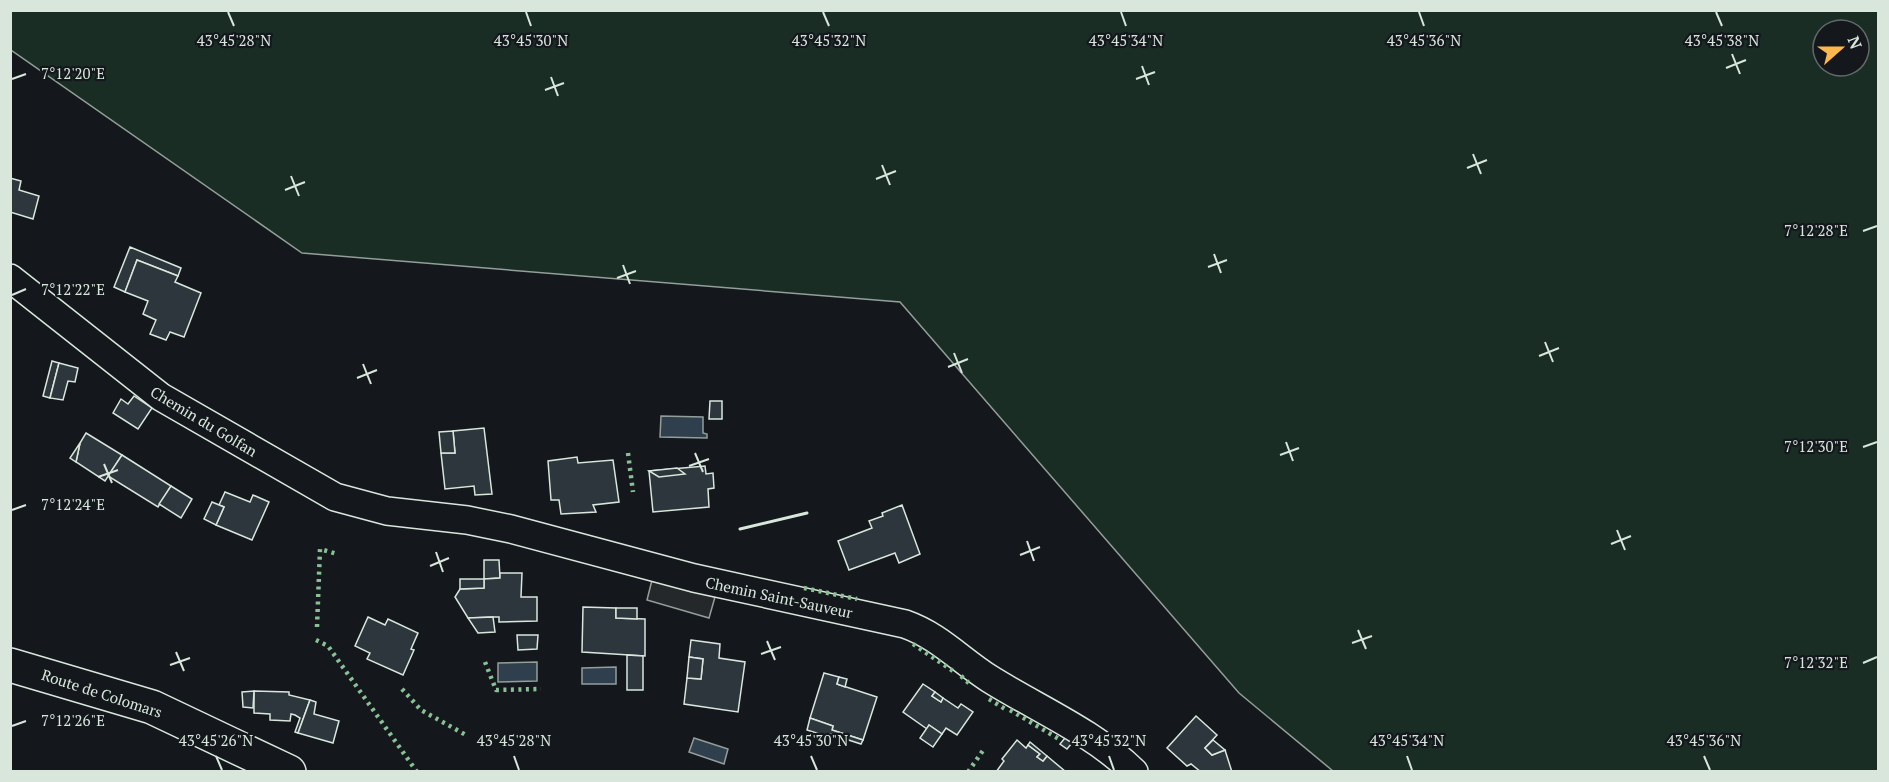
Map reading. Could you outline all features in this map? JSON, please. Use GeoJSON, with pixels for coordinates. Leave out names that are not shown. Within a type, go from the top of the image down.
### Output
{"type":"FeatureCollection","features":[{"type":"Feature","properties":{"kind":"main road","name":"Route de Colomars"},"geometry":{"type":"LineString","coordinates":[[10,665],[152,707],[289,771]]}},
{"type":"Feature","properties":{"kind":"street","name":"Chemin du Golfan"},"geometry":{"type":"LineString","coordinates":[[10,278],[161,397],[335,497],[387,512]]}},
{"type":"Feature","properties":{"kind":"street","name":"Chemin Saint-Sauveur"},"geometry":{"type":"LineString","coordinates":[[387,512],[467,520],[511,529],[694,578],[912,627],[934,637],[988,678],[1112,752],[1134,771]]}},
{"type":"Feature","properties":{"kind":"green space"},"geometry":{"type":"Polygon","coordinates":[[[11,10],[1878,11],[1878,771],[1333,771],[1239,693],[900,302],[302,253],[11,50],[11,10]]]}},
{"type":"Feature","properties":{"kind":"shaded area"},"geometry":{"type":"Polygon","coordinates":[[[652,580],[715,597],[709,618],[647,600],[652,580]]]}},
{"type":"Feature","properties":{"kind":"water"},"geometry":{"type":"Polygon","coordinates":[[[661,416],[703,417],[703,433],[707,434],[707,438],[660,437],[661,416]]]}},
{"type":"Feature","properties":{"kind":"water"},"geometry":{"type":"Polygon","coordinates":[[[537,662],[537,681],[498,682],[498,663],[537,662]]]}},
{"type":"Feature","properties":{"kind":"water"},"geometry":{"type":"Polygon","coordinates":[[[616,667],[616,684],[582,684],[582,668],[616,667]]]}},
{"type":"Feature","properties":{"kind":"water"},"geometry":{"type":"Polygon","coordinates":[[[694,738],[728,749],[724,764],[689,752],[694,738]]]}},
{"type":"Feature","properties":{"kind":"building"},"geometry":{"type":"Polygon","coordinates":[[[10,178],[21,181],[19,190],[39,196],[33,219],[10,212],[10,178]]]}},
{"type":"Feature","properties":{"kind":"building"},"geometry":{"type":"Polygon","coordinates":[[[130,247],[181,268],[178,276],[137,260],[125,292],[114,287],[130,247]]]}},
{"type":"Feature","properties":{"kind":"building"},"geometry":{"type":"Polygon","coordinates":[[[137,260],[178,276],[175,282],[201,293],[184,337],[170,332],[166,340],[150,334],[156,320],[143,314],[148,301],[125,292],[137,260]]]}},
{"type":"Feature","properties":{"kind":"building"},"geometry":{"type":"Polygon","coordinates":[[[52,361],[59,363],[50,398],[43,396],[52,361]]]}},
{"type":"Feature","properties":{"kind":"building"},"geometry":{"type":"Polygon","coordinates":[[[59,363],[78,368],[75,382],[68,381],[63,400],[50,398],[59,363]]]}},
{"type":"Feature","properties":{"kind":"building"},"geometry":{"type":"Polygon","coordinates":[[[134,396],[152,408],[138,429],[113,413],[121,399],[128,404],[134,396]]]}},
{"type":"Feature","properties":{"kind":"building"},"geometry":{"type":"Polygon","coordinates":[[[710,401],[722,401],[722,419],[709,419],[710,401]]]}},
{"type":"Feature","properties":{"kind":"building"},"geometry":{"type":"Polygon","coordinates":[[[484,428],[492,494],[475,495],[474,486],[445,489],[441,453],[455,453],[453,431],[484,428]]]}},
{"type":"Feature","properties":{"kind":"building"},"geometry":{"type":"Polygon","coordinates":[[[453,431],[455,453],[441,453],[439,432],[453,431]]]}},
{"type":"Feature","properties":{"kind":"building"},"geometry":{"type":"Polygon","coordinates":[[[86,433],[122,455],[105,481],[76,462],[80,443],[86,433]]]}},
{"type":"Feature","properties":{"kind":"building"},"geometry":{"type":"Polygon","coordinates":[[[80,443],[76,462],[70,458],[80,443]]]}},
{"type":"Feature","properties":{"kind":"building"},"geometry":{"type":"Polygon","coordinates":[[[122,455],[171,486],[158,507],[108,476],[122,455]]]}},
{"type":"Feature","properties":{"kind":"building"},"geometry":{"type":"Polygon","coordinates":[[[577,457],[578,463],[613,460],[619,502],[593,505],[596,512],[561,514],[559,500],[551,500],[548,461],[577,457]]]}},
{"type":"Feature","properties":{"kind":"building"},"geometry":{"type":"Polygon","coordinates":[[[705,466],[706,474],[713,473],[714,488],[708,489],[709,507],[653,512],[649,471],[705,466]]]}},
{"type":"Feature","properties":{"kind":"building"},"geometry":{"type":"Polygon","coordinates":[[[677,468],[685,474],[659,477],[649,471],[677,468]]]}},
{"type":"Feature","properties":{"kind":"building"},"geometry":{"type":"Polygon","coordinates":[[[171,486],[192,499],[181,518],[159,504],[171,486]]]}},
{"type":"Feature","properties":{"kind":"building"},"geometry":{"type":"Polygon","coordinates":[[[225,492],[250,502],[253,495],[269,502],[252,540],[216,525],[224,507],[219,505],[225,492]]]}},
{"type":"Feature","properties":{"kind":"building"},"geometry":{"type":"Polygon","coordinates":[[[212,502],[224,507],[216,525],[204,519],[212,502]]]}},
{"type":"Feature","properties":{"kind":"building"},"geometry":{"type":"Polygon","coordinates":[[[902,505],[920,554],[899,563],[895,553],[849,570],[838,541],[872,528],[869,521],[902,505]]]}},
{"type":"Feature","properties":{"kind":"building"},"geometry":{"type":"Polygon","coordinates":[[[484,560],[499,560],[500,578],[484,579],[484,560]]]}},
{"type":"Feature","properties":{"kind":"building"},"geometry":{"type":"Polygon","coordinates":[[[500,573],[522,573],[521,597],[537,597],[537,621],[499,622],[499,617],[468,618],[455,597],[460,589],[484,588],[484,579],[500,578],[500,573]]]}},
{"type":"Feature","properties":{"kind":"building"},"geometry":{"type":"Polygon","coordinates":[[[460,579],[484,579],[484,588],[460,589],[460,579]]]}},
{"type":"Feature","properties":{"kind":"building"},"geometry":{"type":"Polygon","coordinates":[[[583,607],[616,608],[616,618],[645,619],[645,656],[582,652],[583,607]]]}},
{"type":"Feature","properties":{"kind":"building"},"geometry":{"type":"Polygon","coordinates":[[[616,608],[637,608],[637,619],[616,618],[616,608]]]}},
{"type":"Feature","properties":{"kind":"building"},"geometry":{"type":"Polygon","coordinates":[[[368,617],[385,625],[388,619],[418,633],[411,649],[414,650],[403,675],[367,659],[370,653],[355,646],[368,617]]]}},
{"type":"Feature","properties":{"kind":"building"},"geometry":{"type":"Polygon","coordinates":[[[493,617],[495,632],[478,633],[468,618],[493,617]]]}},
{"type":"Feature","properties":{"kind":"building"},"geometry":{"type":"Polygon","coordinates":[[[517,635],[538,635],[537,649],[518,650],[517,635]]]}},
{"type":"Feature","properties":{"kind":"building"},"geometry":{"type":"Polygon","coordinates":[[[691,640],[720,644],[719,658],[745,662],[738,712],[684,704],[687,678],[701,679],[703,659],[689,657],[691,640]]]}},
{"type":"Feature","properties":{"kind":"building"},"geometry":{"type":"Polygon","coordinates":[[[627,655],[643,656],[643,690],[627,690],[627,655]]]}},
{"type":"Feature","properties":{"kind":"building"},"geometry":{"type":"Polygon","coordinates":[[[689,657],[703,659],[701,679],[687,678],[689,657]]]}},
{"type":"Feature","properties":{"kind":"building"},"geometry":{"type":"Polygon","coordinates":[[[824,673],[839,677],[837,684],[877,697],[863,740],[832,730],[833,726],[810,718],[824,673]]]}},
{"type":"Feature","properties":{"kind":"building"},"geometry":{"type":"Polygon","coordinates":[[[839,677],[847,679],[845,687],[837,684],[839,677]]]}},
{"type":"Feature","properties":{"kind":"building"},"geometry":{"type":"Polygon","coordinates":[[[923,684],[935,692],[932,696],[941,702],[943,698],[958,708],[961,704],[973,712],[957,735],[946,728],[942,734],[929,725],[927,729],[903,712],[923,684]]]}},
{"type":"Feature","properties":{"kind":"building"},"geometry":{"type":"Polygon","coordinates":[[[254,691],[289,692],[289,695],[310,700],[298,733],[295,732],[300,718],[295,715],[291,714],[290,721],[270,720],[270,714],[254,713],[254,691]]]}},
{"type":"Feature","properties":{"kind":"building"},"geometry":{"type":"Polygon","coordinates":[[[254,691],[253,708],[243,707],[242,692],[254,691]]]}},
{"type":"Feature","properties":{"kind":"building"},"geometry":{"type":"Polygon","coordinates":[[[935,692],[943,698],[941,702],[932,696],[935,692]]]}},
{"type":"Feature","properties":{"kind":"building"},"geometry":{"type":"Polygon","coordinates":[[[310,700],[316,702],[314,714],[339,721],[333,743],[298,733],[310,700]]]}},
{"type":"Feature","properties":{"kind":"building"},"geometry":{"type":"Polygon","coordinates":[[[1196,716],[1217,735],[1205,748],[1212,755],[1225,750],[1232,772],[1201,772],[1191,764],[1187,766],[1167,748],[1196,716]]]}},
{"type":"Feature","properties":{"kind":"building"},"geometry":{"type":"Polygon","coordinates":[[[810,718],[833,726],[832,730],[863,740],[861,744],[830,734],[829,737],[807,730],[810,718]]]}},
{"type":"Feature","properties":{"kind":"building"},"geometry":{"type":"Polygon","coordinates":[[[929,725],[942,734],[933,747],[920,738],[929,725]]]}},
{"type":"Feature","properties":{"kind":"building"},"geometry":{"type":"Polygon","coordinates":[[[1065,738],[1072,743],[1067,749],[1060,744],[1065,738]]]}},
{"type":"Feature","properties":{"kind":"building"},"geometry":{"type":"Polygon","coordinates":[[[1017,740],[1026,748],[1028,745],[1040,754],[1037,757],[1043,761],[1047,756],[1066,772],[996,772],[1004,761],[1002,759],[1017,740]]]}},
{"type":"Feature","properties":{"kind":"building"},"geometry":{"type":"Polygon","coordinates":[[[1213,740],[1225,750],[1212,755],[1205,748],[1213,740]]]}},
{"type":"Feature","properties":{"kind":"building"},"geometry":{"type":"Polygon","coordinates":[[[1030,742],[1047,756],[1043,761],[1037,757],[1040,754],[1028,745],[1030,742]]]}},
{"type":"Feature","properties":{"kind":"hedge"},"geometry":{"type":"LineString","coordinates":[[628,453],[633,492]]}},
{"type":"Feature","properties":{"kind":"hedge"},"geometry":{"type":"LineString","coordinates":[[317,627],[320,549],[337,554]]}},
{"type":"Feature","properties":{"kind":"hedge"},"geometry":{"type":"LineString","coordinates":[[804,588],[857,599]]}},
{"type":"Feature","properties":{"kind":"hedge"},"geometry":{"type":"LineString","coordinates":[[316,640],[328,646],[417,772]]}},
{"type":"Feature","properties":{"kind":"hedge"},"geometry":{"type":"LineString","coordinates":[[913,644],[953,671]]}},
{"type":"Feature","properties":{"kind":"hedge"},"geometry":{"type":"LineString","coordinates":[[485,662],[496,690],[541,689]]}},
{"type":"Feature","properties":{"kind":"hedge"},"geometry":{"type":"LineString","coordinates":[[961,676],[971,685]]}},
{"type":"Feature","properties":{"kind":"hedge"},"geometry":{"type":"LineString","coordinates":[[402,689],[421,710],[466,735]]}},
{"type":"Feature","properties":{"kind":"hedge"},"geometry":{"type":"LineString","coordinates":[[989,699],[1005,709]]}},
{"type":"Feature","properties":{"kind":"hedge"},"geometry":{"type":"LineString","coordinates":[[1010,710],[1059,739]]}},
{"type":"Feature","properties":{"kind":"hedge"},"geometry":{"type":"LineString","coordinates":[[968,772],[984,749]]}},
{"type":"Feature","properties":{"kind":"wall"},"geometry":{"type":"LineString","coordinates":[[740,529],[807,513]]}}]}
